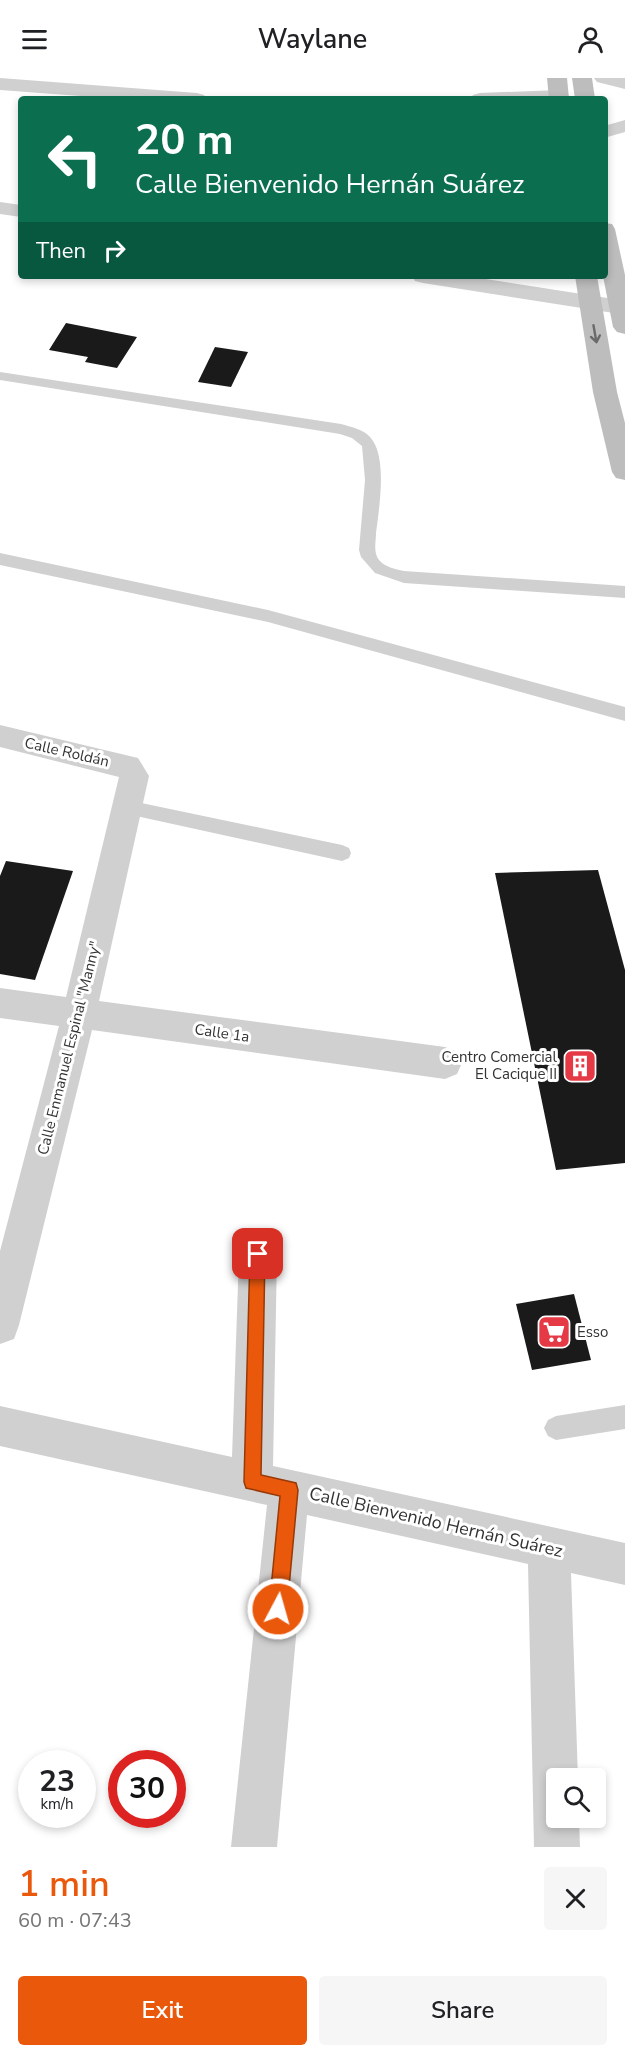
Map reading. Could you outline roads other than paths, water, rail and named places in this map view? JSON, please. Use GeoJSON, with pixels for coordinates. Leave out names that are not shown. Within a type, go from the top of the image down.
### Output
{"type":"FeatureCollection","features":[{"type":"Feature","properties":{"kind":"main road"},"geometry":{"type":"LineString","coordinates":[[582,78],[585,96]]}},
{"type":"Feature","properties":{"kind":"main road"},"geometry":{"type":"LineString","coordinates":[[608,249],[622,317]]}},
{"type":"Feature","properties":{"kind":"main road"},"geometry":{"type":"LineString","coordinates":[[586,279],[605,392],[625,472]]}},
{"type":"Feature","properties":{"kind":"street"},"geometry":{"type":"LineString","coordinates":[[604,78],[625,83]]}},
{"type":"Feature","properties":{"kind":"street"},"geometry":{"type":"LineString","coordinates":[[0,84],[158,96]]}},
{"type":"Feature","properties":{"kind":"street"},"geometry":{"type":"LineString","coordinates":[[509,96],[558,91]]}},
{"type":"Feature","properties":{"kind":"street"},"geometry":{"type":"LineString","coordinates":[[608,131],[625,126]]}},
{"type":"Feature","properties":{"kind":"street"},"geometry":{"type":"LineString","coordinates":[[0,208],[18,211]]}},
{"type":"Feature","properties":{"kind":"street"},"geometry":{"type":"LineString","coordinates":[[442,279],[590,303],[622,317]]}},
{"type":"Feature","properties":{"kind":"street","name":"Calle Roldán"},"geometry":{"type":"LineString","coordinates":[[0,736],[127,766],[132,770]]}},
{"type":"Feature","properties":{"kind":"street","name":"Calle Enmanuel Espinal \"Manny\""},"geometry":{"type":"LineString","coordinates":[[0,1326],[79,1013],[134,776],[132,770]]}},
{"type":"Feature","properties":{"kind":"street","name":"Calle 1a"},"geometry":{"type":"LineString","coordinates":[[0,1003],[445,1064]]}},
{"type":"Feature","properties":{"kind":"street"},"geometry":{"type":"LineString","coordinates":[[254,1847],[271,1486],[258,1254]]}},
{"type":"Feature","properties":{"kind":"street","name":"Calle Bienvenido Hernán Suárez"},"geometry":{"type":"LineString","coordinates":[[0,1426],[625,1564]]}},
{"type":"Feature","properties":{"kind":"street"},"geometry":{"type":"LineString","coordinates":[[549,1547],[557,1847]]}},
{"type":"Feature","properties":{"kind":"lane"},"geometry":{"type":"LineString","coordinates":[[0,376],[341,429],[354,433],[364,439],[372,458],[367,550],[369,560],[376,568],[405,577],[625,591]]}},
{"type":"Feature","properties":{"kind":"lane"},"geometry":{"type":"LineString","coordinates":[[0,559],[268,616],[625,714]]}},
{"type":"Feature","properties":{"kind":"lane"},"geometry":{"type":"LineString","coordinates":[[127,807],[342,853]]}},
{"type":"Feature","properties":{"kind":"lane"},"geometry":{"type":"LineString","coordinates":[[556,1428],[625,1417]]}},
{"type":"Feature","properties":{"kind":"place","name":"Centro Comercial El Cacique II"},"geometry":{"type":"Point","coordinates":[580,1066]}},
{"type":"Feature","properties":{"kind":"place","name":"Esso"},"geometry":{"type":"Point","coordinates":[554,1332]}}]}
